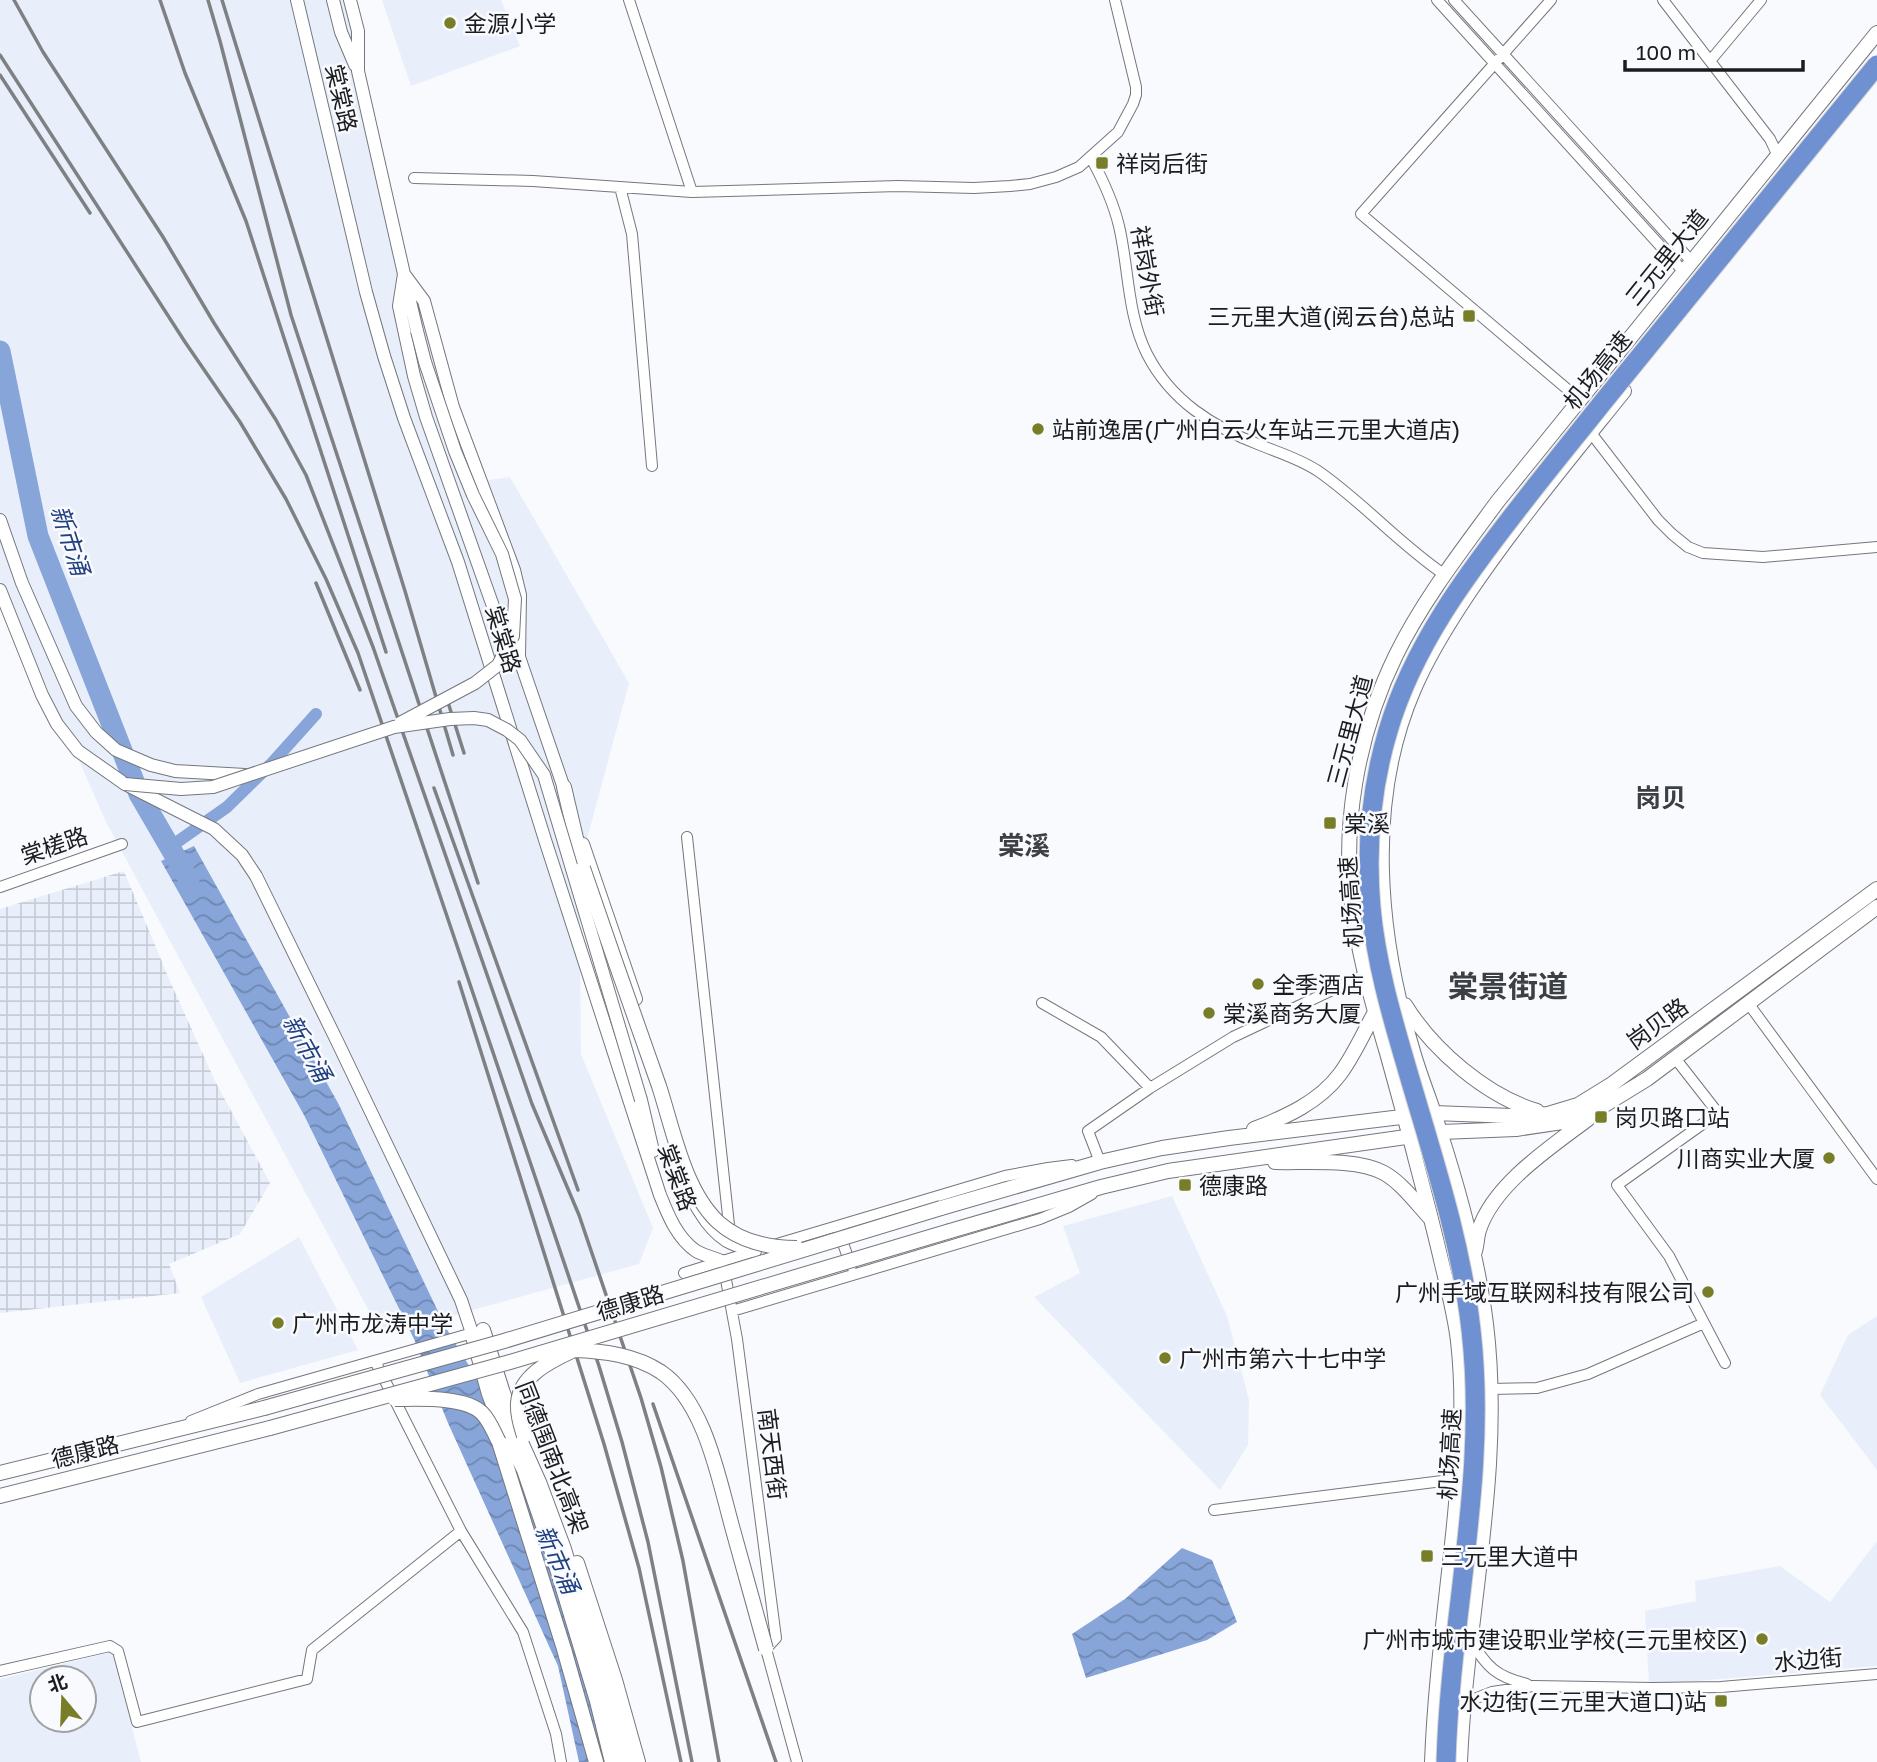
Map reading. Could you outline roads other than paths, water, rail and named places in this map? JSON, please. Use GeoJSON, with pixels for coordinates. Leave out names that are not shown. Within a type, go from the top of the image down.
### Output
{"type":"FeatureCollection","features":[{"type":"Feature","properties":{"kind":"highway","name":"机场高速"},"geometry":{"type":"LineString","coordinates":[[1446,1762],[1452,1675],[1475,1465],[1475,1371],[1469,1317],[1454,1238],[1386,993],[1377,951],[1371,911],[1370,851],[1381,755],[1396,707],[1414,665],[1474,568],[1569,444],[1877,65]]}},
{"type":"Feature","properties":{"kind":"main road","name":"三元里大道"},"geometry":{"type":"LineString","coordinates":[[1432,1762],[1437,1680],[1458,1479],[1462,1396],[1458,1338],[1432,1220],[1375,1012],[1353,918],[1349,869],[1350,818],[1357,772],[1378,699],[1395,658],[1410,629],[1445,575],[1498,501],[1877,33]]}},
{"type":"Feature","properties":{"kind":"main road"},"geometry":{"type":"LineString","coordinates":[[1460,1762],[1489,1458],[1490,1389],[1486,1325],[1457,1187],[1412,1050],[1388,942],[1383,838],[1388,778],[1395,744],[1426,663],[1461,605],[1516,527],[1694,303],[1877,80]]}},
{"type":"Feature","properties":{"kind":"main road"},"geometry":{"type":"LineString","coordinates":[[1673,285],[1694,303]]}},
{"type":"Feature","properties":{"kind":"main road"},"geometry":{"type":"LineString","coordinates":[[564,787],[583,868],[686,1170],[701,1202],[718,1222],[740,1238],[785,1248],[826,1244]]}},
{"type":"Feature","properties":{"kind":"main road","name":"岗贝路"},"geometry":{"type":"LineString","coordinates":[[1434,1113],[1512,1116],[1548,1114],[1578,1105],[1612,1084],[1877,889]]}},
{"type":"Feature","properties":{"kind":"main road","name":"岗贝路"},"geometry":{"type":"LineString","coordinates":[[1441,1132],[1546,1126],[1569,1121],[1604,1106],[1647,1079],[1877,907]]}},
{"type":"Feature","properties":{"kind":"main road"},"geometry":{"type":"LineString","coordinates":[[1367,980],[1380,991],[1396,987]]}},
{"type":"Feature","properties":{"kind":"main road"},"geometry":{"type":"LineString","coordinates":[[1396,987],[1414,1018],[1439,1048],[1474,1078],[1518,1105],[1548,1114]]}},
{"type":"Feature","properties":{"kind":"main road"},"geometry":{"type":"LineString","coordinates":[[1229,1138],[1277,1121],[1324,1091],[1340,1073],[1375,1012]]}},
{"type":"Feature","properties":{"kind":"main road"},"geometry":{"type":"LineString","coordinates":[[1474,1259],[1478,1231],[1487,1211],[1504,1189],[1604,1106]]}},
{"type":"Feature","properties":{"kind":"main road","name":"德康路"},"geometry":{"type":"LineString","coordinates":[[0,1474],[264,1408],[515,1338],[942,1208],[1100,1163],[1162,1148],[1434,1113]]}},
{"type":"Feature","properties":{"kind":"main road","name":"德康路"},"geometry":{"type":"LineString","coordinates":[[0,1496],[373,1400],[1109,1185],[1168,1171],[1441,1132]]}},
{"type":"Feature","properties":{"kind":"main road"},"geometry":{"type":"LineString","coordinates":[[1234,1161],[1363,1166],[1384,1173],[1402,1187],[1432,1220]]}},
{"type":"Feature","properties":{"kind":"main road"},"geometry":{"type":"LineString","coordinates":[[622,1328],[553,1360],[523,1386],[518,1402],[519,1418],[533,1460],[563,1527],[588,1595],[638,1762]]}},
{"type":"Feature","properties":{"kind":"main road","name":"同德围南北高架"},"geometry":{"type":"LineString","coordinates":[[472,1333],[503,1394],[540,1482],[612,1762]]}},
{"type":"Feature","properties":{"kind":"main road"},"geometry":{"type":"LineString","coordinates":[[574,1350],[615,1353],[642,1362],[662,1373],[677,1386],[692,1407],[712,1456],[766,1649]]}},
{"type":"Feature","properties":{"kind":"main road"},"geometry":{"type":"LineString","coordinates":[[373,1400],[412,1399],[461,1403],[480,1411],[487,1420],[505,1455],[596,1762]]}},
{"type":"Feature","properties":{"kind":"main road","name":"同德围南北高架"},"geometry":{"type":"LineString","coordinates":[[558,1550],[597,1661],[624,1762]]}},
{"type":"Feature","properties":{"kind":"street","name":"棠棠路"},"geometry":{"type":"LineString","coordinates":[[297,0],[366,292],[384,356],[404,418],[458,562],[660,1195],[673,1226],[695,1250],[727,1259]]}},
{"type":"Feature","properties":{"kind":"street"},"geometry":{"type":"LineString","coordinates":[[333,0],[341,32],[358,71]]}},
{"type":"Feature","properties":{"kind":"street","name":"棠棠路"},"geometry":{"type":"LineString","coordinates":[[350,0],[358,31],[358,71],[404,274],[424,301],[453,407],[514,570],[520,595],[519,657],[668,1094],[675,1156],[683,1182],[697,1209],[715,1230],[731,1244],[755,1251]]}},
{"type":"Feature","properties":{"kind":"street"},"geometry":{"type":"LineString","coordinates":[[629,0],[692,192]]}},
{"type":"Feature","properties":{"kind":"street"},"geometry":{"type":"LineString","coordinates":[[414,178],[533,181],[692,192],[898,186],[1002,187],[1030,184],[1063,175],[1079,167],[1118,132],[1130,113],[1136,96],[1131,63],[1115,0]]}},
{"type":"Feature","properties":{"kind":"street"},"geometry":{"type":"LineString","coordinates":[[1437,0],[1494,64],[1688,267]]}},
{"type":"Feature","properties":{"kind":"street"},"geometry":{"type":"LineString","coordinates":[[1454,0],[1688,267]]}},
{"type":"Feature","properties":{"kind":"street"},"geometry":{"type":"LineString","coordinates":[[1551,0],[1361,214],[1580,400]]}},
{"type":"Feature","properties":{"kind":"street"},"geometry":{"type":"LineString","coordinates":[[1663,0],[1770,139],[1778,156]]}},
{"type":"Feature","properties":{"kind":"street"},"geometry":{"type":"LineString","coordinates":[[1710,61],[1760,0]]}},
{"type":"Feature","properties":{"kind":"street","name":"祥岗外街"},"geometry":{"type":"LineString","coordinates":[[1091,158],[1104,182],[1116,216],[1132,312],[1138,332],[1152,362],[1169,387],[1190,408],[1219,427],[1318,471],[1421,559],[1445,575]]}},
{"type":"Feature","properties":{"kind":"street"},"geometry":{"type":"LineString","coordinates":[[620,187],[632,234],[652,466]]}},
{"type":"Feature","properties":{"kind":"street"},"geometry":{"type":"LineString","coordinates":[[125,784],[181,789],[213,787],[394,727],[475,683],[498,665],[513,636],[515,599],[502,554],[455,451],[425,362],[404,274]]}},
{"type":"Feature","properties":{"kind":"street"},"geometry":{"type":"LineString","coordinates":[[404,274],[399,306],[426,418],[500,626],[519,657]]}},
{"type":"Feature","properties":{"kind":"street"},"geometry":{"type":"LineString","coordinates":[[1591,433],[1658,520],[1688,547],[1703,553],[1763,557],[1877,547]]}},
{"type":"Feature","properties":{"kind":"street"},"geometry":{"type":"LineString","coordinates":[[0,520],[22,583],[76,706],[96,732],[116,750],[150,765],[176,771],[245,775]]}},
{"type":"Feature","properties":{"kind":"street"},"geometry":{"type":"LineString","coordinates":[[0,590],[42,695],[57,724],[78,751],[125,784],[214,829],[242,855],[256,876],[461,1300],[472,1333],[258,1394],[163,1433]]}},
{"type":"Feature","properties":{"kind":"street"},"geometry":{"type":"LineString","coordinates":[[394,727],[450,719],[488,720],[520,740],[544,775],[641,1100],[660,1195]]}},
{"type":"Feature","properties":{"kind":"street"},"geometry":{"type":"LineString","coordinates":[[514,741],[526,752],[534,752],[542,745],[545,733]]}},
{"type":"Feature","properties":{"kind":"street","name":"南天西街"},"geometry":{"type":"LineString","coordinates":[[687,837],[731,1244],[727,1259],[732,1311],[776,1638],[766,1649]]}},
{"type":"Feature","properties":{"kind":"street","name":"棠槎路"},"geometry":{"type":"LineString","coordinates":[[0,887],[122,844]]}},
{"type":"Feature","properties":{"kind":"street"},"geometry":{"type":"LineString","coordinates":[[684,1273],[1005,1176],[1100,1163],[1088,1131],[1150,1088],[1233,1037],[1367,980]]}},
{"type":"Feature","properties":{"kind":"street"},"geometry":{"type":"LineString","coordinates":[[1042,1003],[1101,1037],[1150,1088]]}},
{"type":"Feature","properties":{"kind":"street"},"geometry":{"type":"LineString","coordinates":[[1748,1003],[1877,1179]]}},
{"type":"Feature","properties":{"kind":"street"},"geometry":{"type":"LineString","coordinates":[[1675,1058],[1718,1112],[1617,1185],[1669,1256],[1725,1363]]}},
{"type":"Feature","properties":{"kind":"street"},"geometry":{"type":"LineString","coordinates":[[732,1311],[1040,1219],[1109,1185]]}},
{"type":"Feature","properties":{"kind":"street"},"geometry":{"type":"LineString","coordinates":[[838,1226],[854,1275]]}},
{"type":"Feature","properties":{"kind":"street"},"geometry":{"type":"LineString","coordinates":[[715,1230],[727,1259]]}},
{"type":"Feature","properties":{"kind":"street"},"geometry":{"type":"LineString","coordinates":[[1490,1389],[1537,1388],[1588,1374],[1704,1324]]}},
{"type":"Feature","properties":{"kind":"street"},"geometry":{"type":"LineString","coordinates":[[374,1361],[461,1531],[523,1632],[556,1734],[561,1762]]}},
{"type":"Feature","properties":{"kind":"street"},"geometry":{"type":"LineString","coordinates":[[1214,1510],[1458,1479]]}},
{"type":"Feature","properties":{"kind":"street"},"geometry":{"type":"LineString","coordinates":[[0,1671],[110,1646],[118,1651],[136,1722],[307,1679],[312,1650],[461,1531]]}},
{"type":"Feature","properties":{"kind":"street"},"geometry":{"type":"LineString","coordinates":[[1471,1640],[1481,1657],[1497,1673],[1510,1680],[1533,1686]]}},
{"type":"Feature","properties":{"kind":"street"},"geometry":{"type":"LineString","coordinates":[[766,1649],[797,1762]]}},
{"type":"Feature","properties":{"kind":"street","name":"水边街"},"geometry":{"type":"LineString","coordinates":[[1533,1686],[1721,1687],[1877,1674]]}},
{"type":"Feature","properties":{"kind":"street"},"geometry":{"type":"LineString","coordinates":[[1464,1703],[1492,1692],[1533,1686]]}},
{"type":"Feature","properties":{"kind":"water"},"geometry":{"type":"Polygon","coordinates":[[[194,846],[338,1103],[446,1328],[484,1390],[570,1603],[615,1762],[579,1762],[558,1666],[448,1423],[414,1339],[304,1115],[161,861],[194,846]]]}},
{"type":"Feature","properties":{"kind":"water"},"geometry":{"type":"Polygon","coordinates":[[[1182,1548],[1212,1560],[1237,1622],[1207,1640],[1086,1678],[1072,1634],[1125,1599],[1182,1548]]]}},
{"type":"Feature","properties":{"kind":"waterway","name":"新市涌"},"geometry":{"type":"LineString","coordinates":[[0,351],[38,536],[139,794],[189,880]]}},
{"type":"Feature","properties":{"kind":"waterway"},"geometry":{"type":"LineString","coordinates":[[170,847],[227,807],[316,714]]}},
{"type":"Feature","properties":{"kind":"railway"},"geometry":{"type":"LineString","coordinates":[[14,0],[43,52],[163,237],[276,420],[306,475],[373,647],[532,1104],[579,1215],[641,1398],[661,1467],[683,1561],[719,1762]]}},
{"type":"Feature","properties":{"kind":"railway"},"geometry":{"type":"LineString","coordinates":[[160,0],[185,73],[246,221],[386,652]]}},
{"type":"Feature","properties":{"kind":"railway"},"geometry":{"type":"LineString","coordinates":[[208,0],[291,315],[478,883]]}},
{"type":"Feature","properties":{"kind":"railway"},"geometry":{"type":"LineString","coordinates":[[222,0],[453,755]]}},
{"type":"Feature","properties":{"kind":"railway"},"geometry":{"type":"LineString","coordinates":[[0,55],[185,342],[240,422],[286,499],[326,579],[358,653],[599,1366],[622,1442],[648,1542],[692,1762]]}},
{"type":"Feature","properties":{"kind":"railway"},"geometry":{"type":"LineString","coordinates":[[0,75],[90,213]]}},
{"type":"Feature","properties":{"kind":"railway"},"geometry":{"type":"LineString","coordinates":[[316,583],[360,690]]}},
{"type":"Feature","properties":{"kind":"railway"},"geometry":{"type":"LineString","coordinates":[[446,696],[464,753]]}},
{"type":"Feature","properties":{"kind":"railway"},"geometry":{"type":"LineString","coordinates":[[434,788],[578,1190]]}},
{"type":"Feature","properties":{"kind":"railway"},"geometry":{"type":"LineString","coordinates":[[459,982],[604,1444],[639,1568],[681,1762]]}},
{"type":"Feature","properties":{"kind":"railway"},"geometry":{"type":"LineString","coordinates":[[653,1404],[776,1762]]}},
{"type":"Feature","properties":{"kind":"place","name":"金源小学"},"geometry":{"type":"Point","coordinates":[450,23]}},
{"type":"Feature","properties":{"kind":"place","name":"祥岗后街"},"geometry":{"type":"Point","coordinates":[1102,163]}},
{"type":"Feature","properties":{"kind":"place","name":"三元里大道(阅云台)总站"},"geometry":{"type":"Point","coordinates":[1469,316]}},
{"type":"Feature","properties":{"kind":"place","name":"站前逸居(广州白云火车站三元里大道店)"},"geometry":{"type":"Point","coordinates":[1038,429]}},
{"type":"Feature","properties":{"kind":"place","name":"棠溪"},"geometry":{"type":"Point","coordinates":[1330,823]}},
{"type":"Feature","properties":{"kind":"place","name":"全季酒店"},"geometry":{"type":"Point","coordinates":[1258,984]}},
{"type":"Feature","properties":{"kind":"place","name":"棠溪商务大厦"},"geometry":{"type":"Point","coordinates":[1209,1013]}},
{"type":"Feature","properties":{"kind":"place","name":"岗贝路口站"},"geometry":{"type":"Point","coordinates":[1601,1117]}},
{"type":"Feature","properties":{"kind":"place","name":"川商实业大厦"},"geometry":{"type":"Point","coordinates":[1829,1158]}},
{"type":"Feature","properties":{"kind":"place","name":"德康路"},"geometry":{"type":"Point","coordinates":[1185,1185]}},
{"type":"Feature","properties":{"kind":"place","name":"广州手域互联网科技有限公司"},"geometry":{"type":"Point","coordinates":[1708,1292]}},
{"type":"Feature","properties":{"kind":"place","name":"广州市龙涛中学"},"geometry":{"type":"Point","coordinates":[278,1323]}},
{"type":"Feature","properties":{"kind":"place","name":"广州市第六十七中学"},"geometry":{"type":"Point","coordinates":[1165,1358]}},
{"type":"Feature","properties":{"kind":"place","name":"三元里大道中"},"geometry":{"type":"Point","coordinates":[1427,1556]}},
{"type":"Feature","properties":{"kind":"place","name":"广州市城市建设职业学校(三元里校区)"},"geometry":{"type":"Point","coordinates":[1762,1639]}},
{"type":"Feature","properties":{"kind":"place","name":"水边街(三元里大道口)站"},"geometry":{"type":"Point","coordinates":[1721,1701]}},
{"type":"Feature","properties":{"kind":"district","name":"岗贝"},"geometry":{"type":"Point","coordinates":[1661,797]}},
{"type":"Feature","properties":{"kind":"district","name":"棠溪"},"geometry":{"type":"Point","coordinates":[1024,845]}},
{"type":"Feature","properties":{"kind":"district","name":"棠景街道"},"geometry":{"type":"Point","coordinates":[1508,986]}}]}
